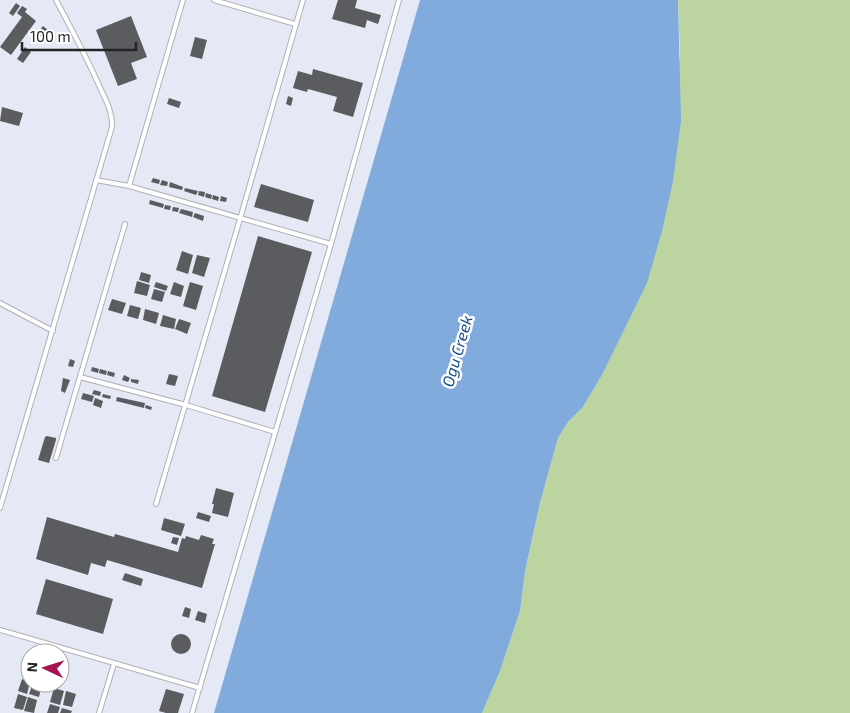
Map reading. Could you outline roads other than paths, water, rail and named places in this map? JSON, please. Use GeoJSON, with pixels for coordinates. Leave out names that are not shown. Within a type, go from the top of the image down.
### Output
{"type":"FeatureCollection","features":[{"type":"Feature","properties":{"kind":"lane"},"geometry":{"type":"LineString","coordinates":[[0,508],[109,138],[112,117],[76,36],[56,0]]}},
{"type":"Feature","properties":{"kind":"lane"},"geometry":{"type":"LineString","coordinates":[[129,186],[182,0]]}},
{"type":"Feature","properties":{"kind":"lane"},"geometry":{"type":"LineString","coordinates":[[214,0],[296,24]]}},
{"type":"Feature","properties":{"kind":"lane"},"geometry":{"type":"LineString","coordinates":[[156,504],[303,0]]}},
{"type":"Feature","properties":{"kind":"lane"},"geometry":{"type":"LineString","coordinates":[[192,713],[331,244],[399,0]]}},
{"type":"Feature","properties":{"kind":"lane"},"geometry":{"type":"LineString","coordinates":[[96,180],[129,186],[331,244]]}},
{"type":"Feature","properties":{"kind":"lane"},"geometry":{"type":"LineString","coordinates":[[56,458],[124,224]]}},
{"type":"Feature","properties":{"kind":"lane"},"geometry":{"type":"LineString","coordinates":[[0,303],[53,331]]}},
{"type":"Feature","properties":{"kind":"lane"},"geometry":{"type":"LineString","coordinates":[[80,377],[275,432]]}},
{"type":"Feature","properties":{"kind":"lane"},"geometry":{"type":"LineString","coordinates":[[0,630],[200,688]]}},
{"type":"Feature","properties":{"kind":"lane"},"geometry":{"type":"LineString","coordinates":[[99,713],[114,664]]}},
{"type":"Feature","properties":{"kind":"water","name":"Ogu Creek"},"geometry":{"type":"Polygon","coordinates":[[[420,0],[678,0],[681,121],[673,181],[662,231],[647,283],[602,375],[583,407],[568,422],[558,438],[540,503],[525,571],[520,611],[500,671],[482,713],[214,713],[420,0]]]}}]}
